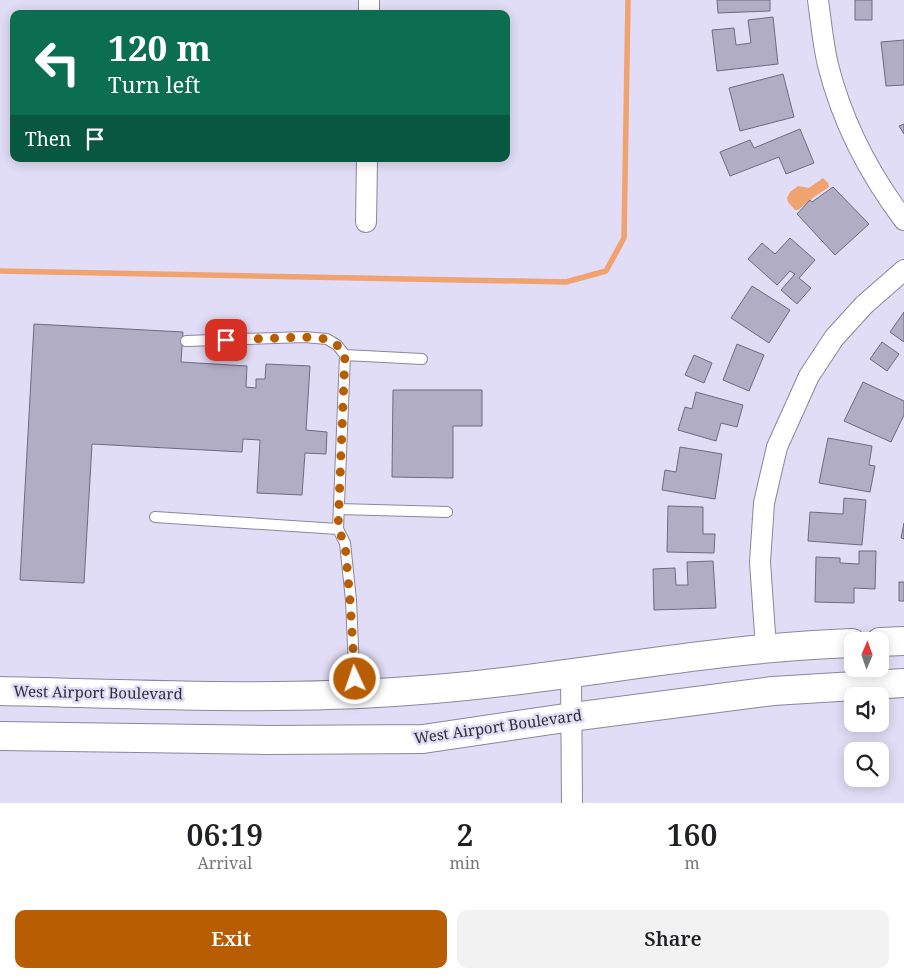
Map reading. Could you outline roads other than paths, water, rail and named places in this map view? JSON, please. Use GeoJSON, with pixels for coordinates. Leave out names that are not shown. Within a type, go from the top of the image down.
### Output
{"type":"FeatureCollection","features":[{"type":"Feature","properties":{"kind":"main road"},"geometry":{"type":"LineString","coordinates":[[889,642],[904,641]]}},
{"type":"Feature","properties":{"kind":"main road","name":"West Airport Boulevard"},"geometry":{"type":"LineString","coordinates":[[0,691],[189,695],[356,694],[409,691],[571,674],[766,648],[844,643]]}},
{"type":"Feature","properties":{"kind":"main road","name":"West Airport Boulevard"},"geometry":{"type":"LineString","coordinates":[[0,736],[267,740],[423,739],[572,717],[773,691],[904,683]]}},
{"type":"Feature","properties":{"kind":"street"},"geometry":{"type":"LineString","coordinates":[[818,0],[828,65],[846,118],[864,159],[888,199],[904,220]]}},
{"type":"Feature","properties":{"kind":"street"},"geometry":{"type":"LineString","coordinates":[[366,222],[367,162]]}},
{"type":"Feature","properties":{"kind":"street"},"geometry":{"type":"LineString","coordinates":[[766,648],[760,562],[764,503],[778,447],[794,406],[809,376],[834,338],[864,305],[904,270]]}},
{"type":"Feature","properties":{"kind":"street"},"geometry":{"type":"LineString","coordinates":[[571,674],[572,803]]}},
{"type":"Feature","properties":{"kind":"lane"},"geometry":{"type":"LineString","coordinates":[[186,342],[304,337],[327,339],[337,345],[345,354],[338,529],[345,544],[347,562],[356,694]]}},
{"type":"Feature","properties":{"kind":"lane"},"geometry":{"type":"LineString","coordinates":[[345,354],[422,359]]}},
{"type":"Feature","properties":{"kind":"lane"},"geometry":{"type":"LineString","coordinates":[[339,509],[447,512]]}},
{"type":"Feature","properties":{"kind":"lane"},"geometry":{"type":"LineString","coordinates":[[155,517],[338,529]]}},
{"type":"Feature","properties":{"kind":"waterway"},"geometry":{"type":"LineString","coordinates":[[0,271],[566,282],[606,271],[624,238],[628,0]]}}]}
